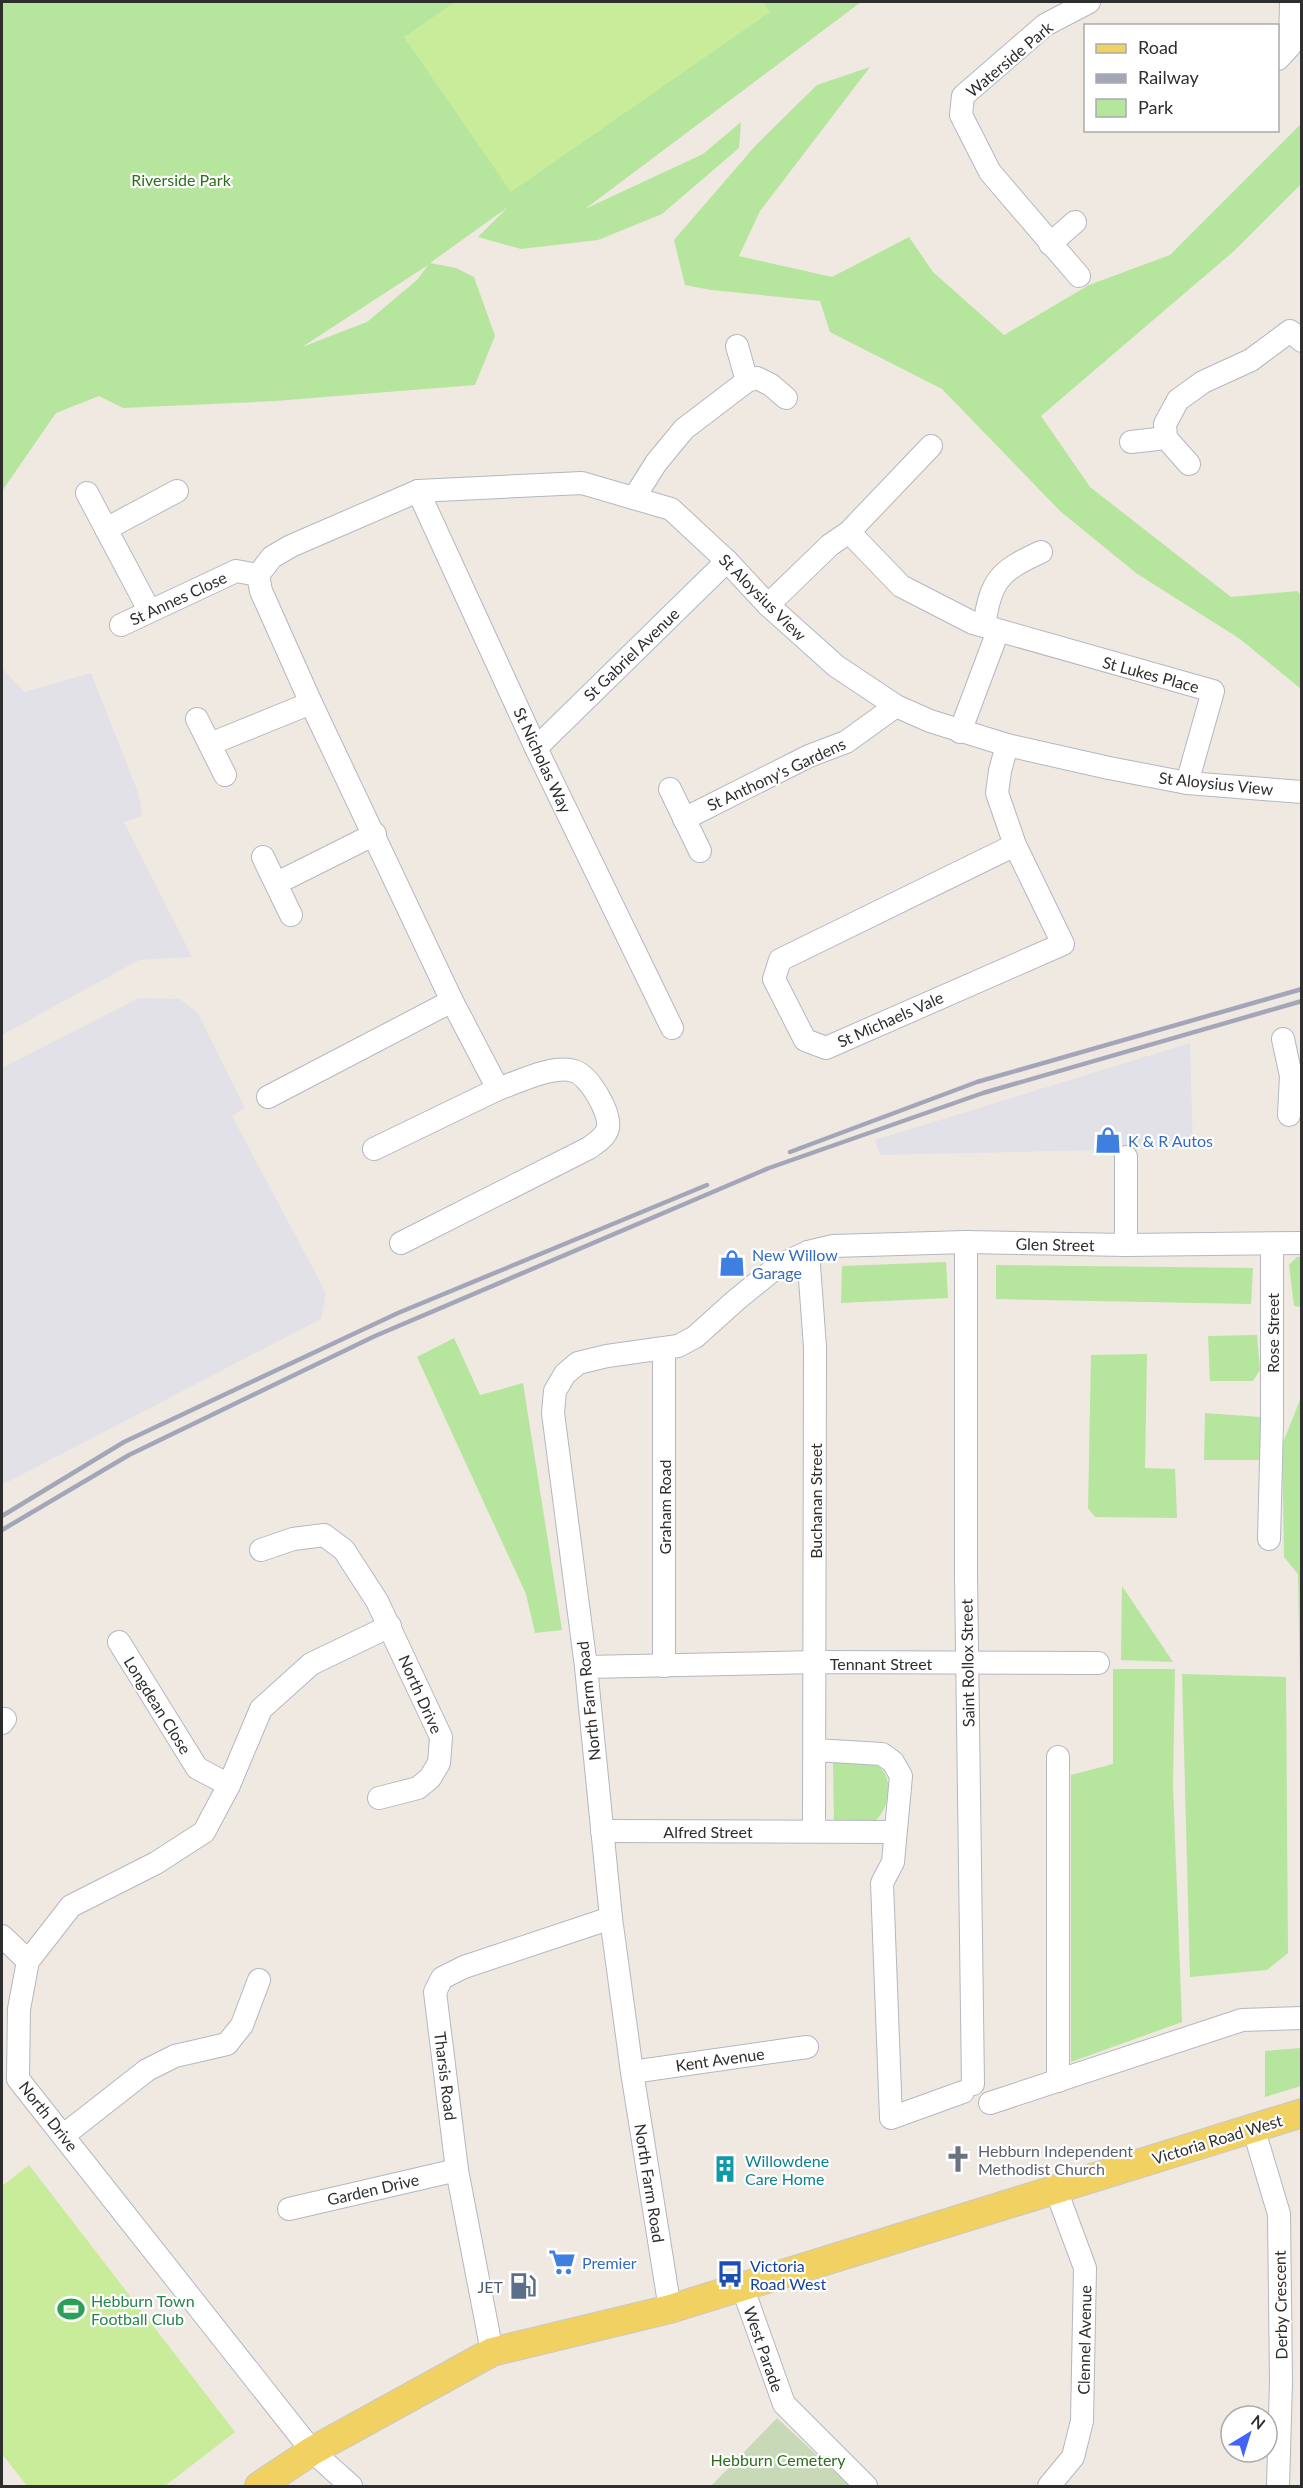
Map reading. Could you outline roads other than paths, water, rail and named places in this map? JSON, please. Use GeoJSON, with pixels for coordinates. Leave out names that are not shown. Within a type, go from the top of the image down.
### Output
{"type":"FeatureCollection","features":[{"type":"Feature","properties":{"kind":"main road","name":"Victoria Road West"},"geometry":{"type":"LineString","coordinates":[[259,2487],[312,2451],[492,2352],[670,2308],[1302,2113]]}},
{"type":"Feature","properties":{"kind":"street","name":"Waterside Park"},"geometry":{"type":"LineString","coordinates":[[1079,276],[990,172],[961,115],[963,96],[1045,25],[1089,2]]}},
{"type":"Feature","properties":{"kind":"street"},"geometry":{"type":"LineString","coordinates":[[1279,58],[1290,46],[1291,2]]}},
{"type":"Feature","properties":{"kind":"street"},"geometry":{"type":"LineString","coordinates":[[1050,244],[1076,222]]}},
{"type":"Feature","properties":{"kind":"street"},"geometry":{"type":"LineString","coordinates":[[1189,464],[1166,438],[1165,424],[1178,400],[1203,382],[1251,360],[1298,331]]}},
{"type":"Feature","properties":{"kind":"street"},"geometry":{"type":"LineString","coordinates":[[737,346],[747,381]]}},
{"type":"Feature","properties":{"kind":"street"},"geometry":{"type":"LineString","coordinates":[[634,498],[657,463],[684,429],[747,381],[757,378],[771,385],[786,398]]}},
{"type":"Feature","properties":{"kind":"street"},"geometry":{"type":"LineString","coordinates":[[1131,442],[1166,438]]}},
{"type":"Feature","properties":{"kind":"street"},"geometry":{"type":"LineString","coordinates":[[768,605],[830,546],[849,532],[931,446]]}},
{"type":"Feature","properties":{"kind":"street","name":"St Aloysius View"},"geometry":{"type":"LineString","coordinates":[[247,573],[291,546],[418,491],[582,483],[671,509],[727,561],[768,605],[836,666],[896,706],[960,732],[1109,768],[1187,783],[1302,792]]}},
{"type":"Feature","properties":{"kind":"street"},"geometry":{"type":"LineString","coordinates":[[106,529],[177,491]]}},
{"type":"Feature","properties":{"kind":"street","name":"St Nicholas Way"},"geometry":{"type":"LineString","coordinates":[[418,491],[536,748],[672,1028]]}},
{"type":"Feature","properties":{"kind":"street"},"geometry":{"type":"LineString","coordinates":[[87,493],[149,610]]}},
{"type":"Feature","properties":{"kind":"street","name":"St Lukes Place"},"geometry":{"type":"LineString","coordinates":[[849,532],[901,586],[991,629],[1213,691],[1187,783]]}},
{"type":"Feature","properties":{"kind":"street"},"geometry":{"type":"LineString","coordinates":[[960,732],[991,629],[989,594],[1004,573],[1021,561],[1041,552]]}},
{"type":"Feature","properties":{"kind":"street","name":"St Gabriel Avenue"},"geometry":{"type":"LineString","coordinates":[[536,748],[727,561]]}},
{"type":"Feature","properties":{"kind":"street"},"geometry":{"type":"LineString","coordinates":[[247,573],[261,591],[311,703],[375,834],[452,1001],[498,1089]]}},
{"type":"Feature","properties":{"kind":"street","name":"St Annes Close"},"geometry":{"type":"LineString","coordinates":[[121,625],[149,610],[247,573]]}},
{"type":"Feature","properties":{"kind":"street"},"geometry":{"type":"LineString","coordinates":[[210,744],[311,703]]}},
{"type":"Feature","properties":{"kind":"street","name":"St Anthony's Gardens"},"geometry":{"type":"LineString","coordinates":[[684,819],[809,756],[846,742],[896,706]]}},
{"type":"Feature","properties":{"kind":"street"},"geometry":{"type":"LineString","coordinates":[[197,719],[225,775]]}},
{"type":"Feature","properties":{"kind":"street","name":"St Michaels Vale"},"geometry":{"type":"LineString","coordinates":[[1007,745],[997,794],[1015,845],[1063,944],[825,1048],[805,1040],[774,979],[780,960],[1015,845]]}},
{"type":"Feature","properties":{"kind":"street"},"geometry":{"type":"LineString","coordinates":[[670,789],[700,852]]}},
{"type":"Feature","properties":{"kind":"street"},"geometry":{"type":"LineString","coordinates":[[277,883],[375,834]]}},
{"type":"Feature","properties":{"kind":"street"},"geometry":{"type":"LineString","coordinates":[[263,857],[291,915]]}},
{"type":"Feature","properties":{"kind":"street"},"geometry":{"type":"LineString","coordinates":[[268,1097],[452,1001]]}},
{"type":"Feature","properties":{"kind":"street"},"geometry":{"type":"LineString","coordinates":[[1283,1040],[1297,1076],[1289,1115]]}},
{"type":"Feature","properties":{"kind":"street"},"geometry":{"type":"LineString","coordinates":[[374,1149],[498,1089],[559,1069],[574,1071],[585,1077],[597,1094],[608,1121],[608,1130],[589,1148],[401,1243]]}},
{"type":"Feature","properties":{"kind":"street"},"geometry":{"type":"LineString","coordinates":[[1126,1157],[1126,1245]]}},
{"type":"Feature","properties":{"kind":"street","name":"Glen Street"},"geometry":{"type":"LineString","coordinates":[[808,1252],[833,1246],[966,1242],[1126,1245],[1302,1243]]}},
{"type":"Feature","properties":{"kind":"street","name":"Saint Rollox Street"},"geometry":{"type":"LineString","coordinates":[[895,1832],[893,1862],[882,1884],[891,2118],[968,2088],[966,1242]]}},
{"type":"Feature","properties":{"kind":"street","name":"Rose Street"},"geometry":{"type":"LineString","coordinates":[[1269,1539],[1272,1423],[1272,1244]]}},
{"type":"Feature","properties":{"kind":"street","name":"Buchanan Street"},"geometry":{"type":"LineString","coordinates":[[808,1252],[814,1347],[815,1750]]}},
{"type":"Feature","properties":{"kind":"street","name":"North Farm Road"},"geometry":{"type":"LineString","coordinates":[[670,2308],[632,2072],[611,1918],[586,1667],[553,1413],[555,1391],[565,1374],[578,1363],[608,1356],[678,1346],[695,1337],[778,1266],[808,1252]]}},
{"type":"Feature","properties":{"kind":"street","name":"Graham Road"},"geometry":{"type":"LineString","coordinates":[[664,1349],[664,1666]]}},
{"type":"Feature","properties":{"kind":"street","name":"North Drive"},"geometry":{"type":"LineString","coordinates":[[261,1550],[293,1539],[324,1535],[344,1550],[377,1601],[390,1626],[441,1737],[439,1763],[430,1778],[418,1788],[379,1798]]}},
{"type":"Feature","properties":{"kind":"street","name":"North Drive"},"geometry":{"type":"LineString","coordinates":[[351,2487],[312,2451],[18,2079],[19,2009],[28,1961],[71,1906],[156,1863],[204,1832],[229,1785],[261,1709],[311,1664],[390,1626]]}},
{"type":"Feature","properties":{"kind":"street","name":"Longdean Close"},"geometry":{"type":"LineString","coordinates":[[119,1642],[197,1768],[229,1785]]}},
{"type":"Feature","properties":{"kind":"street","name":"Tennant Street"},"geometry":{"type":"LineString","coordinates":[[586,1667],[816,1662],[1098,1663]]}},
{"type":"Feature","properties":{"kind":"street"},"geometry":{"type":"LineString","coordinates":[[814,1830],[815,1750],[882,1754],[893,1762],[901,1776],[895,1832]]}},
{"type":"Feature","properties":{"kind":"street"},"geometry":{"type":"LineString","coordinates":[[1058,1757],[1058,2081]]}},
{"type":"Feature","properties":{"kind":"street","name":"Alfred Street"},"geometry":{"type":"LineString","coordinates":[[602,1831],[895,1832]]}},
{"type":"Feature","properties":{"kind":"street","name":"Tharsis Road"},"geometry":{"type":"LineString","coordinates":[[492,2352],[457,2170],[435,1992],[442,1978],[464,1966],[611,1918]]}},
{"type":"Feature","properties":{"kind":"street"},"geometry":{"type":"LineString","coordinates":[[2,1936],[28,1961]]}},
{"type":"Feature","properties":{"kind":"street"},"geometry":{"type":"LineString","coordinates":[[64,2136],[147,2070],[175,2056],[227,2044],[242,2025],[260,1980]]}},
{"type":"Feature","properties":{"kind":"street"},"geometry":{"type":"LineString","coordinates":[[990,2103],[1242,2020],[1302,2018]]}},
{"type":"Feature","properties":{"kind":"street","name":"Kent Avenue"},"geometry":{"type":"LineString","coordinates":[[632,2072],[807,2047]]}},
{"type":"Feature","properties":{"kind":"street","name":"Derby Crescent"},"geometry":{"type":"LineString","coordinates":[[1253,2127],[1279,2214],[1291,2383],[1278,2487]]}},
{"type":"Feature","properties":{"kind":"street","name":"Garden Drive"},"geometry":{"type":"LineString","coordinates":[[289,2208],[457,2170]]}},
{"type":"Feature","properties":{"kind":"street","name":"Clennel Avenue"},"geometry":{"type":"LineString","coordinates":[[1049,2487],[1073,2457],[1083,2409],[1085,2268],[1056,2190]]}},
{"type":"Feature","properties":{"kind":"street","name":"West Parade"},"geometry":{"type":"LineString","coordinates":[[742,2286],[784,2404],[866,2487]]}},
{"type":"Feature","properties":{"kind":"railway"},"geometry":{"type":"LineString","coordinates":[[790,1152],[977,1082],[1302,989]]}},
{"type":"Feature","properties":{"kind":"railway"},"geometry":{"type":"LineString","coordinates":[[2,1530],[129,1455],[375,1336],[769,1168],[983,1093],[1302,1001]]}},
{"type":"Feature","properties":{"kind":"railway"},"geometry":{"type":"LineString","coordinates":[[2,1516],[124,1442],[398,1313],[707,1185]]}},
{"type":"Feature","properties":{"kind":"place","name":"K & R Autos"},"geometry":{"type":"Point","coordinates":[1108,1140]}},
{"type":"Feature","properties":{"kind":"place","name":"New Willow Garage"},"geometry":{"type":"Point","coordinates":[732,1263]}},
{"type":"Feature","properties":{"kind":"place","name":"Hebburn Independent Methodist Church"},"geometry":{"type":"Point","coordinates":[958,2159]}},
{"type":"Feature","properties":{"kind":"place","name":"Willowdene Care Home"},"geometry":{"type":"Point","coordinates":[725,2169]}},
{"type":"Feature","properties":{"kind":"place","name":"Premier"},"geometry":{"type":"Point","coordinates":[562,2262]}},
{"type":"Feature","properties":{"kind":"place","name":"Victoria Road West"},"geometry":{"type":"Point","coordinates":[730,2274]}},
{"type":"Feature","properties":{"kind":"place","name":"JET"},"geometry":{"type":"Point","coordinates":[523,2286]}},
{"type":"Feature","properties":{"kind":"place","name":"Hebburn Town Football Club"},"geometry":{"type":"Point","coordinates":[71,2309]}},
{"type":"Feature","properties":{"kind":"park label","name":"Riverside Park"},"geometry":{"type":"Point","coordinates":[181,179]}},
{"type":"Feature","properties":{"kind":"park label","name":"Hebburn Cemetery"},"geometry":{"type":"Point","coordinates":[778,2459]}}]}
